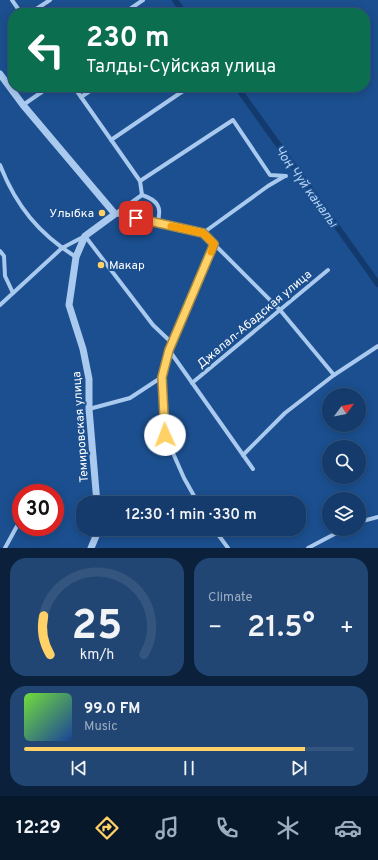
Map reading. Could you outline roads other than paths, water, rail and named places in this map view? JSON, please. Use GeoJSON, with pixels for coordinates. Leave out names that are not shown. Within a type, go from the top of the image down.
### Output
{"type":"FeatureCollection","features":[{"type":"Feature","properties":{"kind":"street"},"geometry":{"type":"LineString","coordinates":[[38,8],[50,0]]}},
{"type":"Feature","properties":{"kind":"street"},"geometry":{"type":"LineString","coordinates":[[131,8],[143,0]]}},
{"type":"Feature","properties":{"kind":"street"},"geometry":{"type":"LineString","coordinates":[[0,74],[8,85]]}},
{"type":"Feature","properties":{"kind":"street"},"geometry":{"type":"LineString","coordinates":[[13,92],[114,214],[203,233],[280,310],[334,375]]}},
{"type":"Feature","properties":{"kind":"street"},"geometry":{"type":"LineString","coordinates":[[23,105],[42,92]]}},
{"type":"Feature","properties":{"kind":"street"},"geometry":{"type":"LineString","coordinates":[[78,92],[140,181],[142,195]]}},
{"type":"Feature","properties":{"kind":"street"},"geometry":{"type":"LineString","coordinates":[[81,97],[88,92]]}},
{"type":"Feature","properties":{"kind":"street"},"geometry":{"type":"LineString","coordinates":[[111,140],[182,92]]}},
{"type":"Feature","properties":{"kind":"street"},"geometry":{"type":"LineString","coordinates":[[140,181],[233,120],[270,174],[286,176],[268,186],[203,233]]}},
{"type":"Feature","properties":{"kind":"street"},"geometry":{"type":"LineString","coordinates":[[0,165],[14,198],[28,217],[62,248],[76,257]]}},
{"type":"Feature","properties":{"kind":"street"},"geometry":{"type":"LineString","coordinates":[[0,305],[62,248],[85,236],[142,195]]}},
{"type":"Feature","properties":{"kind":"street"},"geometry":{"type":"LineString","coordinates":[[142,195],[152,198],[157,205],[160,215],[157,223]]}},
{"type":"Feature","properties":{"kind":"street"},"geometry":{"type":"LineString","coordinates":[[85,236],[152,325],[172,342]]}},
{"type":"Feature","properties":{"kind":"street","name":"Темировская улица"},"geometry":{"type":"LineString","coordinates":[[85,236],[76,257],[69,305],[84,348],[89,379],[89,409],[96,496]]}},
{"type":"Feature","properties":{"kind":"street"},"geometry":{"type":"LineString","coordinates":[[194,496],[184,478],[165,435],[162,377],[172,342],[214,244]]}},
{"type":"Feature","properties":{"kind":"street"},"geometry":{"type":"LineString","coordinates":[[0,251],[4,256],[5,276],[13,293]]}},
{"type":"Feature","properties":{"kind":"street","name":"Джалал-Абадская улица"},"geometry":{"type":"LineString","coordinates":[[192,383],[328,270]]}},
{"type":"Feature","properties":{"kind":"street"},"geometry":{"type":"LineString","coordinates":[[243,455],[286,413],[334,375],[378,346]]}},
{"type":"Feature","properties":{"kind":"street"},"geometry":{"type":"LineString","coordinates":[[169,350],[253,469]]}},
{"type":"Feature","properties":{"kind":"street"},"geometry":{"type":"LineString","coordinates":[[89,409],[130,398],[162,377]]}},
{"type":"Feature","properties":{"kind":"street"},"geometry":{"type":"LineString","coordinates":[[366,520],[378,517]]}},
{"type":"Feature","properties":{"kind":"street"},"geometry":{"type":"LineString","coordinates":[[5,548],[12,535]]}},
{"type":"Feature","properties":{"kind":"street"},"geometry":{"type":"LineString","coordinates":[[91,548],[96,536]]}},
{"type":"Feature","properties":{"kind":"street"},"geometry":{"type":"LineString","coordinates":[[219,536],[228,548]]}},
{"type":"Feature","properties":{"kind":"street"},"geometry":{"type":"LineString","coordinates":[[308,548],[331,536]]}},
{"type":"Feature","properties":{"kind":"waterway","name":"Чоң Чүй каналы"},"geometry":{"type":"LineString","coordinates":[[175,0],[181,8]]}},
{"type":"Feature","properties":{"kind":"waterway","name":"Чоң Чүй каналы"},"geometry":{"type":"LineString","coordinates":[[241,92],[378,284]]}},
{"type":"Feature","properties":{"kind":"place","name":"Улыбка"},"geometry":{"type":"Point","coordinates":[102,213]}},
{"type":"Feature","properties":{"kind":"place","name":"Макар"},"geometry":{"type":"Point","coordinates":[101,265]}}]}
